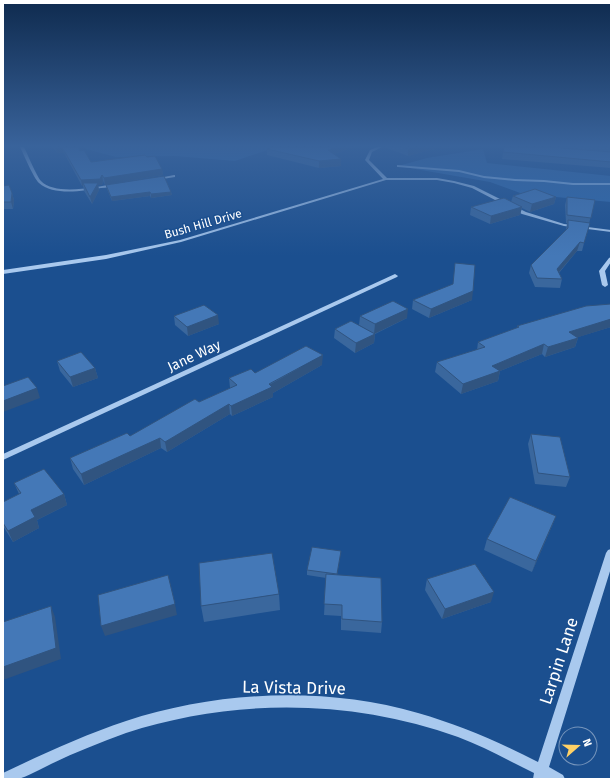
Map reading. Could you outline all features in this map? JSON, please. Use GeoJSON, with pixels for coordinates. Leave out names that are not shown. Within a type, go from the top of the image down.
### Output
{"type":"FeatureCollection","features":[{"type":"Feature","properties":{"kind":"street"},"geometry":{"type":"LineString","coordinates":[[44,183],[50,187],[85,189],[122,184]]}},
{"type":"Feature","properties":{"kind":"street","name":"Bush Hill Drive"},"geometry":{"type":"LineString","coordinates":[[3,272],[106,257],[181,241],[371,183]]}},
{"type":"Feature","properties":{"kind":"street","name":"Bush Hill Drive"},"geometry":{"type":"LineString","coordinates":[[460,183],[473,187],[524,213],[564,225],[611,232]]}},
{"type":"Feature","properties":{"kind":"street"},"geometry":{"type":"LineString","coordinates":[[605,285],[602,271],[611,259]]}},
{"type":"Feature","properties":{"kind":"street","name":"Jane Way"},"geometry":{"type":"LineString","coordinates":[[3,457],[394,276]]}},
{"type":"Feature","properties":{"kind":"street","name":"Larpin Lane"},"geometry":{"type":"LineString","coordinates":[[540,775],[611,553]]}},
{"type":"Feature","properties":{"kind":"street","name":"La Vista Drive"},"geometry":{"type":"LineString","coordinates":[[4,779],[72,748],[127,727],[176,713],[229,704],[271,701],[318,702],[370,708],[418,718],[458,731],[540,775],[559,779]]}},
{"type":"Feature","properties":{"kind":"shaded area"},"geometry":{"type":"Polygon","coordinates":[[[494,183],[611,183],[611,202],[523,194],[494,183]]]}},
{"type":"Feature","properties":{"kind":"building"},"geometry":{"type":"Polygon","coordinates":[[[83,183],[98,183],[90,197],[83,183]]]}},
{"type":"Feature","properties":{"kind":"building"},"geometry":{"type":"Polygon","coordinates":[[[116,183],[167,183],[171,192],[151,194],[150,192],[111,197],[106,185],[116,183]]]}},
{"type":"Feature","properties":{"kind":"building"},"geometry":{"type":"Polygon","coordinates":[[[9,185],[12,193],[11,202],[3,202],[3,186],[9,185]]]}},
{"type":"Feature","properties":{"kind":"building"},"geometry":{"type":"Polygon","coordinates":[[[535,189],[556,197],[532,204],[513,196],[535,189]]]}},
{"type":"Feature","properties":{"kind":"building"},"geometry":{"type":"Polygon","coordinates":[[[567,197],[595,200],[591,218],[567,215],[567,197]]]}},
{"type":"Feature","properties":{"kind":"building"},"geometry":{"type":"Polygon","coordinates":[[[504,198],[522,207],[491,216],[471,207],[504,198]]]}},
{"type":"Feature","properties":{"kind":"building"},"geometry":{"type":"Polygon","coordinates":[[[568,220],[590,223],[584,243],[580,242],[557,269],[562,279],[537,278],[531,265],[568,228],[568,220]]]}},
{"type":"Feature","properties":{"kind":"building"},"geometry":{"type":"Polygon","coordinates":[[[455,263],[475,265],[473,291],[431,309],[413,300],[453,284],[455,263]]]}},
{"type":"Feature","properties":{"kind":"building"},"geometry":{"type":"Polygon","coordinates":[[[393,301],[408,309],[375,324],[360,316],[393,301]]]}},
{"type":"Feature","properties":{"kind":"building"},"geometry":{"type":"Polygon","coordinates":[[[611,304],[611,319],[569,332],[578,338],[548,347],[544,344],[492,366],[500,371],[463,384],[437,362],[485,347],[478,342],[519,327],[517,326],[586,306],[611,304]]]}},
{"type":"Feature","properties":{"kind":"building"},"geometry":{"type":"Polygon","coordinates":[[[204,305],[218,315],[187,327],[174,316],[204,305]]]}},
{"type":"Feature","properties":{"kind":"building"},"geometry":{"type":"Polygon","coordinates":[[[351,321],[375,334],[356,343],[335,329],[351,321]]]}},
{"type":"Feature","properties":{"kind":"building"},"geometry":{"type":"Polygon","coordinates":[[[306,346],[323,355],[269,384],[272,387],[231,406],[229,404],[165,442],[160,438],[81,474],[70,458],[127,433],[130,436],[195,399],[199,402],[237,385],[229,378],[251,369],[255,373],[306,346]]]}},
{"type":"Feature","properties":{"kind":"building"},"geometry":{"type":"Polygon","coordinates":[[[81,352],[95,368],[70,377],[57,361],[81,352]]]}},
{"type":"Feature","properties":{"kind":"building"},"geometry":{"type":"Polygon","coordinates":[[[28,377],[37,388],[3,401],[3,386],[28,377]]]}},
{"type":"Feature","properties":{"kind":"building"},"geometry":{"type":"Polygon","coordinates":[[[531,434],[560,437],[570,477],[538,473],[531,434]]]}},
{"type":"Feature","properties":{"kind":"building"},"geometry":{"type":"Polygon","coordinates":[[[44,469],[64,494],[31,510],[35,517],[8,531],[3,523],[3,502],[21,493],[14,483],[44,469]]]}},
{"type":"Feature","properties":{"kind":"building"},"geometry":{"type":"Polygon","coordinates":[[[510,497],[556,516],[536,561],[487,539],[510,497]]]}},
{"type":"Feature","properties":{"kind":"building"},"geometry":{"type":"Polygon","coordinates":[[[312,547],[341,551],[337,574],[307,570],[312,547]]]}},
{"type":"Feature","properties":{"kind":"building"},"geometry":{"type":"Polygon","coordinates":[[[272,553],[279,594],[201,606],[199,563],[272,553]]]}},
{"type":"Feature","properties":{"kind":"building"},"geometry":{"type":"Polygon","coordinates":[[[475,564],[494,592],[445,609],[427,579],[475,564]]]}},
{"type":"Feature","properties":{"kind":"building"},"geometry":{"type":"Polygon","coordinates":[[[326,574],[381,578],[382,622],[342,619],[342,605],[324,604],[326,574]]]}},
{"type":"Feature","properties":{"kind":"building"},"geometry":{"type":"Polygon","coordinates":[[[168,575],[175,604],[101,626],[98,595],[168,575]]]}},
{"type":"Feature","properties":{"kind":"building"},"geometry":{"type":"Polygon","coordinates":[[[51,606],[56,648],[3,667],[3,622],[51,606]]]}},
{"type":"Feature","properties":{"kind":"waterway"},"geometry":{"type":"LineString","coordinates":[[568,183],[611,184]]}}]}
